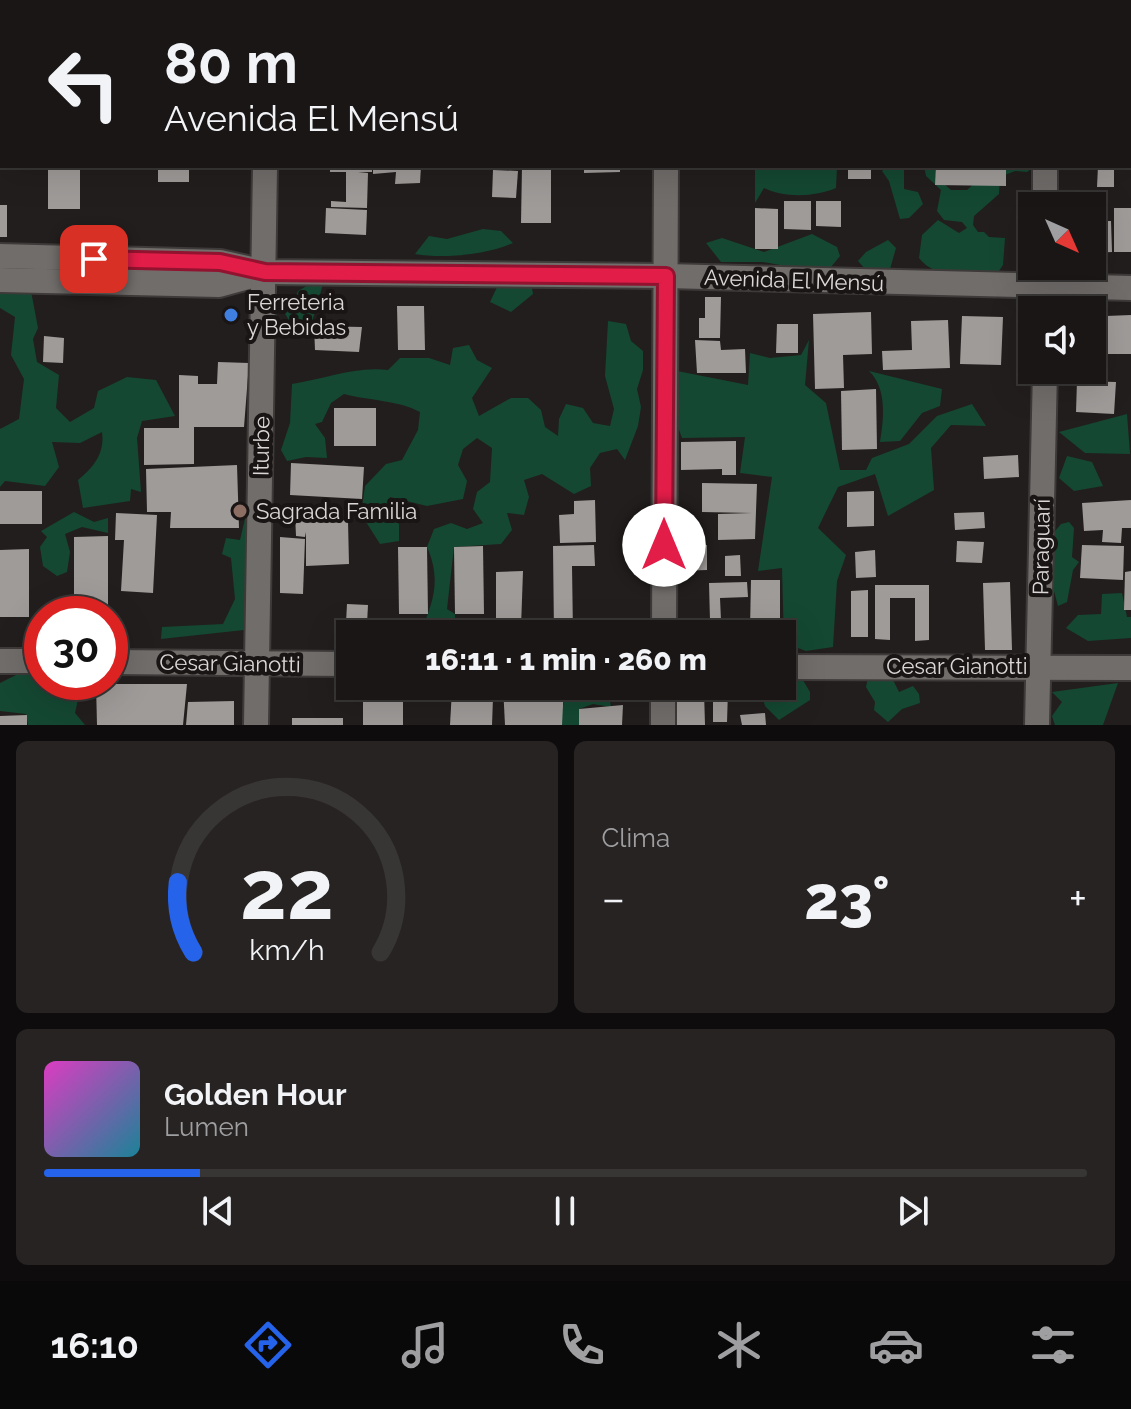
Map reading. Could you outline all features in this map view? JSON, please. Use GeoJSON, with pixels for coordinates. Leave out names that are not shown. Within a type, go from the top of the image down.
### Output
{"type":"FeatureCollection","features":[{"type":"Feature","properties":{"kind":"street","name":"Iturbe"},"geometry":{"type":"LineString","coordinates":[[256,725],[265,168]]}},
{"type":"Feature","properties":{"kind":"street"},"geometry":{"type":"LineString","coordinates":[[664,620],[666,168]]}},
{"type":"Feature","properties":{"kind":"street"},"geometry":{"type":"LineString","coordinates":[[1045,168],[1045,192]]}},
{"type":"Feature","properties":{"kind":"street","name":"Avenida El Mensú"},"geometry":{"type":"LineString","coordinates":[[0,256],[220,262],[265,272],[666,276],[1131,288]]}},
{"type":"Feature","properties":{"kind":"street","name":"Avenida El Mensú"},"geometry":{"type":"LineString","coordinates":[[0,280],[219,285],[265,272]]}},
{"type":"Feature","properties":{"kind":"street","name":"Paraguarí"},"geometry":{"type":"LineString","coordinates":[[1037,725],[1045,384]]}},
{"type":"Feature","properties":{"kind":"street"},"geometry":{"type":"LineString","coordinates":[[0,661],[24,661]]}},
{"type":"Feature","properties":{"kind":"street","name":"Cesar Gianotti"},"geometry":{"type":"LineString","coordinates":[[128,662],[336,664]]}},
{"type":"Feature","properties":{"kind":"street","name":"Cesar Gianotti"},"geometry":{"type":"LineString","coordinates":[[796,667],[1038,665],[1131,668]]}},
{"type":"Feature","properties":{"kind":"street"},"geometry":{"type":"LineString","coordinates":[[663,700],[663,725]]}},
{"type":"Feature","properties":{"kind":"green space"},"geometry":{"type":"Polygon","coordinates":[[[755,168],[837,168],[836,188],[800,195],[764,188],[755,203],[755,168]]]}},
{"type":"Feature","properties":{"kind":"green space"},"geometry":{"type":"Polygon","coordinates":[[[885,168],[904,168],[904,189],[918,192],[923,204],[909,218],[900,219],[889,181],[882,171],[885,168]]]}},
{"type":"Feature","properties":{"kind":"green space"},"geometry":{"type":"Polygon","coordinates":[[[924,168],[942,168],[942,182],[951,190],[967,190],[991,168],[1032,168],[1027,172],[1015,171],[1000,177],[999,194],[974,216],[973,225],[978,232],[984,232],[989,237],[1005,238],[1003,265],[997,274],[945,273],[926,265],[919,258],[922,235],[938,220],[959,233],[967,228],[962,222],[944,220],[937,211],[941,190],[926,176],[924,168]]]}},
{"type":"Feature","properties":{"kind":"green space"},"geometry":{"type":"Polygon","coordinates":[[[483,229],[501,231],[513,243],[464,255],[415,254],[429,236],[447,239],[483,229]]]}},
{"type":"Feature","properties":{"kind":"green space"},"geometry":{"type":"Polygon","coordinates":[[[812,234],[837,247],[840,256],[826,273],[763,262],[721,262],[706,243],[722,238],[764,252],[812,234]]]}},
{"type":"Feature","properties":{"kind":"green space"},"geometry":{"type":"Polygon","coordinates":[[[888,240],[896,248],[888,276],[866,270],[858,261],[866,252],[888,240]]]}},
{"type":"Feature","properties":{"kind":"green space"},"geometry":{"type":"Polygon","coordinates":[[[531,282],[533,294],[511,312],[490,302],[498,285],[531,282]]]}},
{"type":"Feature","properties":{"kind":"green space"},"geometry":{"type":"Polygon","coordinates":[[[310,284],[323,284],[312,322],[290,322],[281,307],[294,300],[298,291],[310,284]]]}},
{"type":"Feature","properties":{"kind":"green space"},"geometry":{"type":"Polygon","coordinates":[[[0,285],[31,291],[38,328],[33,339],[37,362],[59,375],[56,408],[70,422],[94,408],[98,391],[127,377],[156,380],[175,416],[142,421],[137,438],[141,492],[131,489],[130,501],[83,508],[78,480],[97,459],[102,447],[102,432],[80,443],[52,442],[59,467],[45,486],[5,481],[0,487],[0,429],[19,419],[24,379],[11,355],[15,317],[0,308],[0,285]]]}},
{"type":"Feature","properties":{"kind":"green space"},"geometry":{"type":"Polygon","coordinates":[[[608,321],[626,324],[631,341],[643,351],[643,370],[637,389],[641,407],[638,426],[625,460],[617,449],[600,453],[590,468],[591,486],[574,494],[542,474],[524,480],[529,497],[524,515],[507,513],[512,530],[501,544],[454,547],[447,609],[455,614],[455,620],[425,620],[435,579],[427,547],[434,529],[451,523],[467,529],[483,523],[473,509],[477,492],[490,482],[492,448],[477,438],[463,449],[458,465],[467,481],[463,499],[427,506],[390,497],[385,513],[399,524],[399,541],[380,544],[361,514],[365,486],[386,464],[402,460],[418,430],[420,412],[393,403],[344,394],[331,403],[322,422],[315,424],[325,438],[327,458],[306,457],[287,461],[281,450],[290,423],[292,384],[352,371],[388,370],[400,358],[429,358],[450,365],[453,348],[469,345],[477,360],[492,368],[472,398],[479,416],[511,398],[528,398],[541,410],[545,427],[558,436],[559,419],[566,404],[583,408],[593,423],[610,426],[614,409],[605,376],[608,321]]]}},
{"type":"Feature","properties":{"kind":"green space"},"geometry":{"type":"Polygon","coordinates":[[[809,340],[805,385],[826,403],[840,470],[866,470],[872,458],[909,444],[937,416],[972,404],[986,426],[951,425],[931,448],[934,490],[888,516],[875,474],[838,487],[818,528],[846,555],[837,581],[833,647],[806,651],[796,647],[796,620],[783,620],[782,568],[758,571],[772,477],[740,473],[745,437],[682,438],[671,408],[672,370],[748,385],[750,353],[770,358],[801,355],[809,340]]]}},
{"type":"Feature","properties":{"kind":"green space"},"geometry":{"type":"Polygon","coordinates":[[[869,371],[942,389],[940,406],[922,413],[900,441],[880,442],[883,414],[881,395],[869,371]]]}},
{"type":"Feature","properties":{"kind":"green space"},"geometry":{"type":"Polygon","coordinates":[[[1127,414],[1130,454],[1085,453],[1059,432],[1127,414]]]}},
{"type":"Feature","properties":{"kind":"green space"},"geometry":{"type":"Polygon","coordinates":[[[1067,456],[1092,462],[1103,486],[1074,491],[1059,478],[1067,456]]]}},
{"type":"Feature","properties":{"kind":"green space"},"geometry":{"type":"Polygon","coordinates":[[[247,510],[258,517],[251,623],[244,630],[161,639],[162,627],[223,624],[235,599],[231,558],[222,554],[226,538],[240,540],[247,510]]]}},
{"type":"Feature","properties":{"kind":"green space"},"geometry":{"type":"Polygon","coordinates":[[[74,512],[94,522],[108,518],[108,533],[82,527],[65,534],[70,552],[67,572],[57,576],[43,566],[40,547],[47,537],[41,531],[74,512]]]}},
{"type":"Feature","properties":{"kind":"green space"},"geometry":{"type":"Polygon","coordinates":[[[1069,522],[1074,528],[1072,557],[1079,562],[1073,570],[1067,602],[1058,606],[1051,580],[1050,537],[1061,524],[1069,522]]]}},
{"type":"Feature","properties":{"kind":"green space"},"geometry":{"type":"Polygon","coordinates":[[[1122,593],[1127,617],[1131,617],[1131,638],[1088,641],[1066,628],[1078,615],[1101,614],[1102,594],[1122,593]]]}},
{"type":"Feature","properties":{"kind":"green space"},"geometry":{"type":"Polygon","coordinates":[[[24,673],[24,700],[78,700],[75,713],[85,725],[28,725],[26,714],[0,711],[0,683],[24,673]]]}},
{"type":"Feature","properties":{"kind":"green space"},"geometry":{"type":"Polygon","coordinates":[[[796,676],[801,677],[810,692],[810,700],[779,720],[763,700],[796,700],[796,676]]]}},
{"type":"Feature","properties":{"kind":"green space"},"geometry":{"type":"Polygon","coordinates":[[[891,676],[899,692],[913,686],[919,694],[920,703],[902,709],[888,722],[874,710],[875,702],[866,687],[868,678],[891,676]]]}},
{"type":"Feature","properties":{"kind":"green space"},"geometry":{"type":"Polygon","coordinates":[[[1118,683],[1103,725],[1055,725],[1052,716],[1062,702],[1052,692],[1118,683]]]}},
{"type":"Feature","properties":{"kind":"green space"},"geometry":{"type":"Polygon","coordinates":[[[563,700],[610,700],[611,707],[593,704],[579,709],[580,725],[555,725],[563,700]]]}},
{"type":"Feature","properties":{"kind":"building"},"geometry":{"type":"Polygon","coordinates":[[[48,168],[80,168],[80,209],[48,209],[48,168]]]}},
{"type":"Feature","properties":{"kind":"building"},"geometry":{"type":"Polygon","coordinates":[[[158,168],[189,168],[189,182],[158,182],[158,168]]]}},
{"type":"Feature","properties":{"kind":"building"},"geometry":{"type":"Polygon","coordinates":[[[330,168],[372,168],[372,172],[358,172],[368,173],[367,208],[331,207],[331,201],[346,202],[346,172],[330,172],[330,168]]]}},
{"type":"Feature","properties":{"kind":"building"},"geometry":{"type":"Polygon","coordinates":[[[373,168],[421,168],[420,183],[395,184],[396,172],[373,174],[373,168]]]}},
{"type":"Feature","properties":{"kind":"building"},"geometry":{"type":"Polygon","coordinates":[[[522,168],[551,168],[551,223],[521,223],[522,168]]]}},
{"type":"Feature","properties":{"kind":"building"},"geometry":{"type":"Polygon","coordinates":[[[584,168],[620,168],[620,172],[584,173],[584,168]]]}},
{"type":"Feature","properties":{"kind":"building"},"geometry":{"type":"Polygon","coordinates":[[[848,168],[871,168],[871,179],[848,179],[848,168]]]}},
{"type":"Feature","properties":{"kind":"building"},"geometry":{"type":"Polygon","coordinates":[[[936,168],[1006,168],[1006,186],[935,185],[936,168]]]}},
{"type":"Feature","properties":{"kind":"building"},"geometry":{"type":"Polygon","coordinates":[[[1098,168],[1114,168],[1114,187],[1097,187],[1098,168]]]}},
{"type":"Feature","properties":{"kind":"building"},"geometry":{"type":"Polygon","coordinates":[[[493,170],[518,171],[516,198],[492,197],[493,170]]]}},
{"type":"Feature","properties":{"kind":"building"},"geometry":{"type":"Polygon","coordinates":[[[784,201],[811,201],[811,230],[784,229],[784,201]]]}},
{"type":"Feature","properties":{"kind":"building"},"geometry":{"type":"Polygon","coordinates":[[[816,201],[841,201],[841,227],[816,226],[816,201]]]}},
{"type":"Feature","properties":{"kind":"building"},"geometry":{"type":"Polygon","coordinates":[[[0,205],[7,205],[7,237],[0,237],[0,205]]]}},
{"type":"Feature","properties":{"kind":"building"},"geometry":{"type":"Polygon","coordinates":[[[326,208],[367,210],[366,235],[325,233],[326,208]]]}},
{"type":"Feature","properties":{"kind":"building"},"geometry":{"type":"Polygon","coordinates":[[[755,208],[778,209],[778,249],[755,249],[755,208]]]}},
{"type":"Feature","properties":{"kind":"building"},"geometry":{"type":"Polygon","coordinates":[[[1114,208],[1131,208],[1131,252],[1114,252],[1114,208]]]}},
{"type":"Feature","properties":{"kind":"building"},"geometry":{"type":"Polygon","coordinates":[[[1106,221],[1111,221],[1112,252],[1106,252],[1106,221]]]}},
{"type":"Feature","properties":{"kind":"building"},"geometry":{"type":"Polygon","coordinates":[[[705,297],[721,297],[720,338],[699,338],[699,318],[705,318],[705,297]]]}},
{"type":"Feature","properties":{"kind":"building"},"geometry":{"type":"Polygon","coordinates":[[[397,306],[424,306],[425,350],[398,350],[397,306]]]}},
{"type":"Feature","properties":{"kind":"building"},"geometry":{"type":"Polygon","coordinates":[[[871,312],[872,354],[843,355],[844,388],[815,389],[813,314],[871,312]]]}},
{"type":"Feature","properties":{"kind":"building"},"geometry":{"type":"Polygon","coordinates":[[[1131,315],[1131,354],[1106,354],[1106,316],[1131,315]]]}},
{"type":"Feature","properties":{"kind":"building"},"geometry":{"type":"Polygon","coordinates":[[[962,316],[1003,317],[1001,365],[960,364],[962,316]]]}},
{"type":"Feature","properties":{"kind":"building"},"geometry":{"type":"Polygon","coordinates":[[[948,320],[950,368],[883,370],[882,351],[912,350],[911,321],[948,320]]]}},
{"type":"Feature","properties":{"kind":"building"},"geometry":{"type":"Polygon","coordinates":[[[777,324],[798,324],[798,353],[776,353],[777,324]]]}},
{"type":"Feature","properties":{"kind":"building"},"geometry":{"type":"Polygon","coordinates":[[[314,326],[362,327],[359,352],[315,350],[314,326]]]}},
{"type":"Feature","properties":{"kind":"building"},"geometry":{"type":"Polygon","coordinates":[[[44,336],[64,338],[63,363],[43,362],[44,336]]]}},
{"type":"Feature","properties":{"kind":"building"},"geometry":{"type":"Polygon","coordinates":[[[695,340],[720,341],[721,350],[745,349],[746,373],[697,373],[695,340]]]}},
{"type":"Feature","properties":{"kind":"building"},"geometry":{"type":"Polygon","coordinates":[[[218,362],[249,363],[244,427],[194,427],[194,464],[144,465],[144,428],[179,428],[179,375],[198,376],[198,384],[217,384],[218,362]]]}},
{"type":"Feature","properties":{"kind":"building"},"geometry":{"type":"Polygon","coordinates":[[[1116,382],[1114,414],[1076,412],[1077,384],[1116,382]]]}},
{"type":"Feature","properties":{"kind":"building"},"geometry":{"type":"Polygon","coordinates":[[[876,389],[877,449],[842,450],[841,391],[876,389]]]}},
{"type":"Feature","properties":{"kind":"building"},"geometry":{"type":"Polygon","coordinates":[[[334,408],[376,408],[376,446],[334,446],[334,408]]]}},
{"type":"Feature","properties":{"kind":"building"},"geometry":{"type":"Polygon","coordinates":[[[736,441],[736,475],[722,475],[722,469],[681,470],[681,442],[736,441]]]}},
{"type":"Feature","properties":{"kind":"building"},"geometry":{"type":"Polygon","coordinates":[[[1018,455],[1019,477],[984,479],[983,457],[1018,455]]]}},
{"type":"Feature","properties":{"kind":"building"},"geometry":{"type":"Polygon","coordinates":[[[291,463],[364,467],[362,499],[290,495],[291,463]]]}},
{"type":"Feature","properties":{"kind":"building"},"geometry":{"type":"Polygon","coordinates":[[[237,465],[239,528],[170,528],[171,512],[147,512],[146,469],[237,465]]]}},
{"type":"Feature","properties":{"kind":"building"},"geometry":{"type":"Polygon","coordinates":[[[702,483],[757,484],[755,539],[718,540],[718,514],[752,513],[702,512],[702,483]]]}},
{"type":"Feature","properties":{"kind":"building"},"geometry":{"type":"Polygon","coordinates":[[[0,491],[42,491],[42,524],[0,524],[0,491]]]}},
{"type":"Feature","properties":{"kind":"building"},"geometry":{"type":"Polygon","coordinates":[[[874,491],[874,526],[847,527],[847,492],[874,491]]]}},
{"type":"Feature","properties":{"kind":"building"},"geometry":{"type":"Polygon","coordinates":[[[595,500],[596,542],[560,543],[559,515],[574,514],[574,501],[595,500]]]}},
{"type":"Feature","properties":{"kind":"building"},"geometry":{"type":"Polygon","coordinates":[[[1131,500],[1131,528],[1122,528],[1121,543],[1102,542],[1103,530],[1084,531],[1082,503],[1131,500]]]}},
{"type":"Feature","properties":{"kind":"building"},"geometry":{"type":"Polygon","coordinates":[[[984,512],[985,528],[955,530],[954,513],[984,512]]]}},
{"type":"Feature","properties":{"kind":"building"},"geometry":{"type":"Polygon","coordinates":[[[116,513],[157,515],[153,593],[121,591],[124,540],[115,540],[116,513]]]}},
{"type":"Feature","properties":{"kind":"building"},"geometry":{"type":"Polygon","coordinates":[[[295,514],[348,521],[349,564],[306,566],[306,532],[305,537],[296,536],[295,514]]]}},
{"type":"Feature","properties":{"kind":"building"},"geometry":{"type":"Polygon","coordinates":[[[108,536],[108,596],[74,596],[74,537],[108,536]]]}},
{"type":"Feature","properties":{"kind":"building"},"geometry":{"type":"Polygon","coordinates":[[[280,537],[305,539],[303,594],[280,593],[280,537]]]}},
{"type":"Feature","properties":{"kind":"building"},"geometry":{"type":"Polygon","coordinates":[[[957,541],[984,542],[982,563],[956,562],[957,541]]]}},
{"type":"Feature","properties":{"kind":"building"},"geometry":{"type":"Polygon","coordinates":[[[594,545],[595,566],[572,566],[573,620],[554,620],[553,546],[594,545]]]}},
{"type":"Feature","properties":{"kind":"building"},"geometry":{"type":"Polygon","coordinates":[[[707,545],[707,570],[679,571],[679,546],[707,545]]]}},
{"type":"Feature","properties":{"kind":"building"},"geometry":{"type":"Polygon","coordinates":[[[1082,545],[1124,546],[1123,580],[1080,578],[1082,545]]]}},
{"type":"Feature","properties":{"kind":"building"},"geometry":{"type":"Polygon","coordinates":[[[483,546],[484,614],[455,614],[454,547],[483,546]]]}},
{"type":"Feature","properties":{"kind":"building"},"geometry":{"type":"Polygon","coordinates":[[[398,547],[427,547],[428,614],[399,614],[398,547]]]}},
{"type":"Feature","properties":{"kind":"building"},"geometry":{"type":"Polygon","coordinates":[[[29,549],[29,596],[24,596],[24,617],[0,617],[0,550],[29,549]]]}},
{"type":"Feature","properties":{"kind":"building"},"geometry":{"type":"Polygon","coordinates":[[[875,550],[876,577],[856,578],[855,552],[875,550]]]}},
{"type":"Feature","properties":{"kind":"building"},"geometry":{"type":"Polygon","coordinates":[[[740,555],[741,576],[725,576],[725,556],[740,555]]]}},
{"type":"Feature","properties":{"kind":"building"},"geometry":{"type":"Polygon","coordinates":[[[523,571],[521,620],[496,620],[496,572],[523,571]]]}},
{"type":"Feature","properties":{"kind":"building"},"geometry":{"type":"Polygon","coordinates":[[[1131,571],[1131,610],[1124,610],[1125,572],[1131,571]]]}},
{"type":"Feature","properties":{"kind":"building"},"geometry":{"type":"Polygon","coordinates":[[[751,580],[780,580],[780,620],[750,620],[751,580]]]}},
{"type":"Feature","properties":{"kind":"building"},"geometry":{"type":"Polygon","coordinates":[[[747,582],[748,597],[720,598],[721,620],[710,620],[709,583],[747,582]]]}},
{"type":"Feature","properties":{"kind":"building"},"geometry":{"type":"Polygon","coordinates":[[[1010,582],[1012,650],[985,650],[983,583],[1010,582]]]}},
{"type":"Feature","properties":{"kind":"building"},"geometry":{"type":"Polygon","coordinates":[[[875,585],[929,585],[929,640],[915,641],[915,598],[890,598],[890,640],[875,639],[875,585]]]}},
{"type":"Feature","properties":{"kind":"building"},"geometry":{"type":"Polygon","coordinates":[[[868,590],[868,637],[851,637],[851,591],[868,590]]]}},
{"type":"Feature","properties":{"kind":"building"},"geometry":{"type":"Polygon","coordinates":[[[347,604],[368,605],[367,620],[346,620],[347,604]]]}},
{"type":"Feature","properties":{"kind":"building"},"geometry":{"type":"Polygon","coordinates":[[[128,684],[187,684],[183,725],[97,725],[96,700],[128,700],[128,684]]]}},
{"type":"Feature","properties":{"kind":"building"},"geometry":{"type":"Polygon","coordinates":[[[363,700],[403,700],[403,725],[363,725],[363,700]]]}},
{"type":"Feature","properties":{"kind":"building"},"geometry":{"type":"Polygon","coordinates":[[[451,700],[493,700],[492,725],[450,725],[451,700]]]}},
{"type":"Feature","properties":{"kind":"building"},"geometry":{"type":"Polygon","coordinates":[[[504,700],[563,700],[562,725],[505,725],[504,700]]]}},
{"type":"Feature","properties":{"kind":"building"},"geometry":{"type":"Polygon","coordinates":[[[672,700],[704,700],[705,725],[673,725],[672,700]]]}},
{"type":"Feature","properties":{"kind":"building"},"geometry":{"type":"Polygon","coordinates":[[[713,700],[728,700],[727,722],[713,722],[713,700]]]}},
{"type":"Feature","properties":{"kind":"building"},"geometry":{"type":"Polygon","coordinates":[[[234,701],[234,725],[186,725],[188,702],[234,701]]]}},
{"type":"Feature","properties":{"kind":"building"},"geometry":{"type":"Polygon","coordinates":[[[623,705],[622,725],[579,725],[579,709],[623,705]]]}},
{"type":"Feature","properties":{"kind":"building"},"geometry":{"type":"Polygon","coordinates":[[[765,713],[766,725],[742,725],[740,715],[765,713]]]}},
{"type":"Feature","properties":{"kind":"building"},"geometry":{"type":"Polygon","coordinates":[[[27,715],[27,725],[0,725],[0,716],[27,715]]]}},
{"type":"Feature","properties":{"kind":"building"},"geometry":{"type":"Polygon","coordinates":[[[292,718],[343,718],[343,725],[292,725],[292,718]]]}},
{"type":"Feature","properties":{"kind":"place","name":"Ferreteria y Bebidas"},"geometry":{"type":"Point","coordinates":[231,315]}},
{"type":"Feature","properties":{"kind":"place","name":"Sagrada Familia"},"geometry":{"type":"Point","coordinates":[240,511]}},
{"type":"Feature","properties":{"kind":"route"},"geometry":{"type":"LineString","coordinates":[[94,259],[220,262],[265,272],[666,276],[664,545]]}}]}
